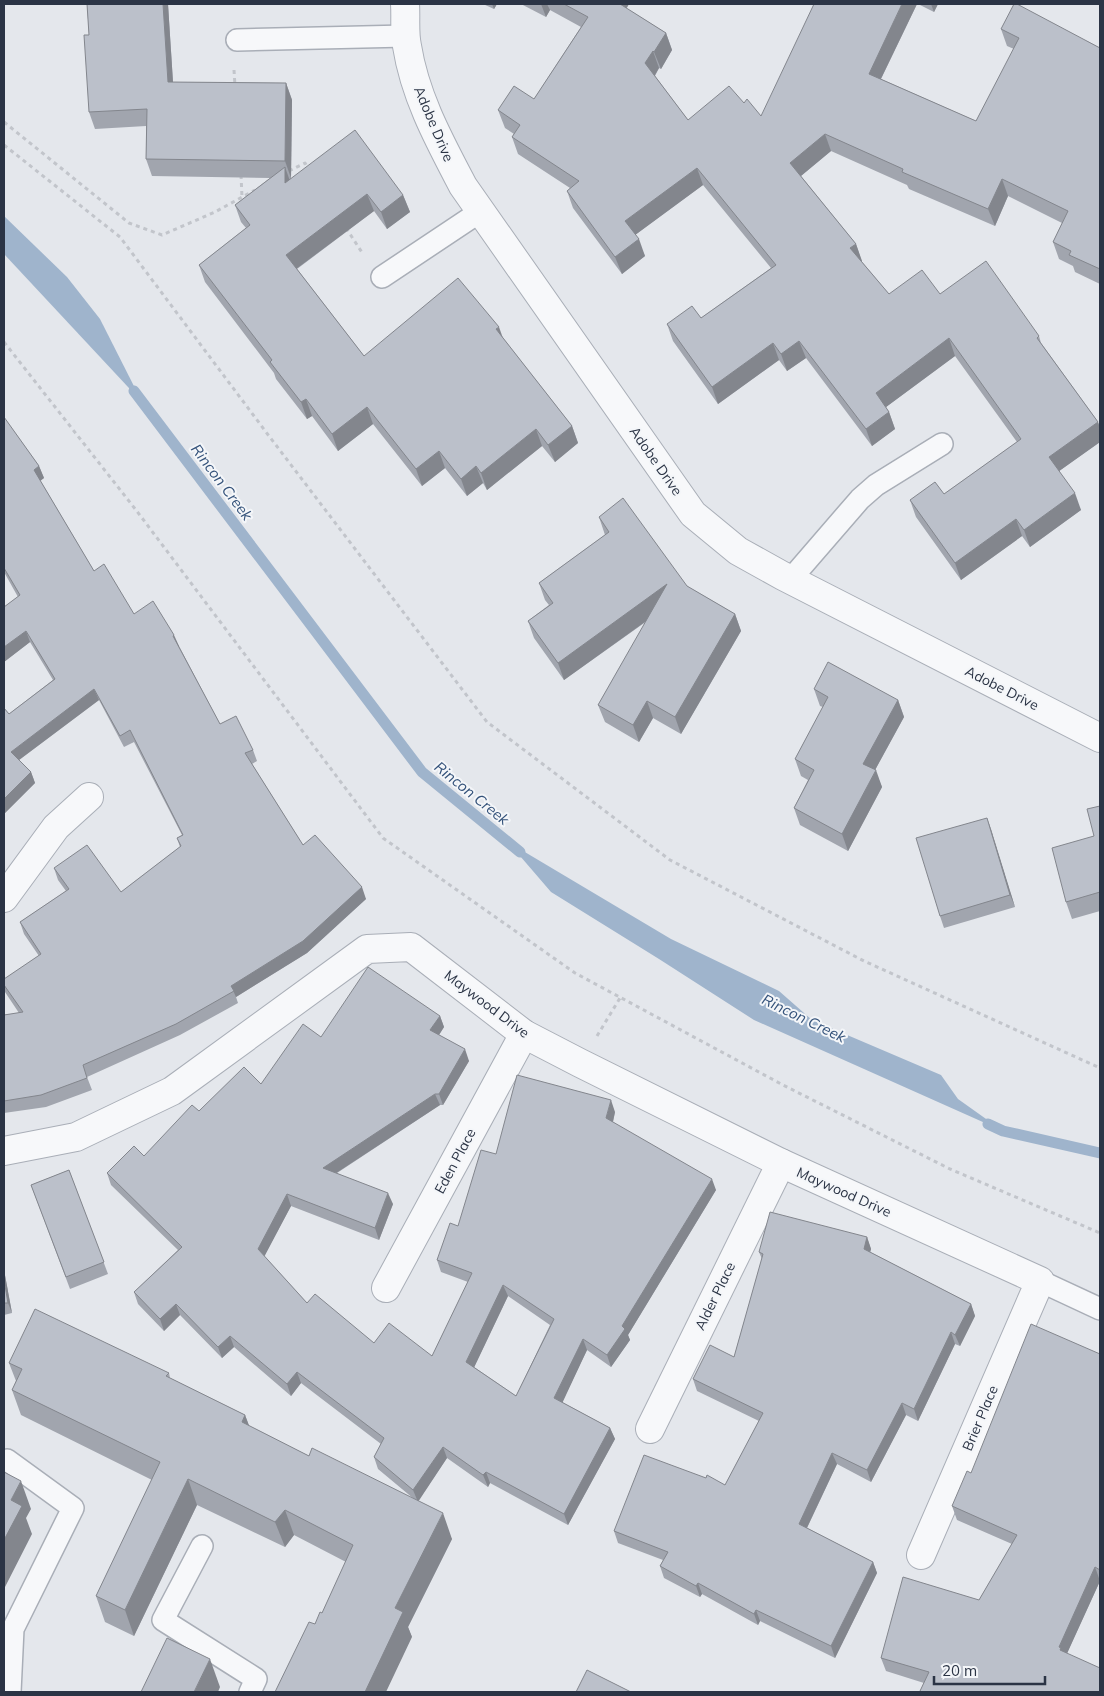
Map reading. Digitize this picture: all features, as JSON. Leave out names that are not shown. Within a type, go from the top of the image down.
[{"type":"street","name":"Adobe Drive","points":[[406,4],[406,46],[420,99],[463,186],[693,514],[738,551],[790,580],[1100,738]]},
{"type":"street","points":[[4,898],[56,827],[89,797]]},
{"type":"street","name":"Maywood Drive","points":[[4,1151],[76,1137],[172,1090],[367,949],[411,947],[524,1034],[780,1163],[1040,1281]]},
{"type":"street","name":"Eden Place","points":[[386,1288],[524,1034]]},
{"type":"street","name":"Alder Place","points":[[650,1429],[780,1163]]},
{"type":"street","name":"Brier Place","points":[[921,1555],[1040,1281]]},
{"type":"lane","points":[[237,40],[406,36]]},
{"type":"lane","points":[[382,277],[481,211]]},
{"type":"lane","points":[[790,580],[860,499],[876,485],[942,444]]},
{"type":"lane","points":[[1040,1281],[1100,1309]]},
{"type":"lane","points":[[8,1460],[72,1508],[13,1630],[10,1692]]},
{"type":"lane","points":[[202,1546],[163,1620],[256,1679],[250,1692]]},
{"type":"path","points":[[235,87],[233,67],[237,40]]},
{"type":"path","points":[[4,122],[129,223],[162,235],[215,212],[258,188]]},
{"type":"path","points":[[4,145],[120,237],[487,722],[670,860],[864,961],[1100,1068]]},
{"type":"path","points":[[281,175],[305,163],[310,171]]},
{"type":"path","points":[[240,167],[242,197]]},
{"type":"path","points":[[345,227],[366,259]]},
{"type":"path","points":[[4,342],[136,510],[383,838],[575,974],[783,1085],[950,1169],[1100,1233]]},
{"type":"path","points":[[580,1063],[620,998]]},
{"type":"water","points":[[4,216],[67,277],[100,319],[142,402],[4,254]]},
{"type":"water","points":[[508,842],[671,939],[779,991],[812,1020],[941,1075],[958,1099],[1003,1131],[754,1020],[551,892]]},
{"type":"building","points":[[87,4],[163,4],[168,82],[286,83],[285,161],[146,159],[147,109],[89,112],[84,35],[89,35]]},
{"type":"building","points":[[564,4],[620,4],[666,33],[645,63],[688,120],[729,86],[744,103],[747,99],[761,116],[814,4],[902,4],[869,74],[976,121],[1019,38],[1001,29],[1014,4],[1100,48],[1100,269],[1069,255],[1071,251],[1053,242],[1068,211],[1002,179],[988,209],[902,172],[903,169],[825,134],[790,163],[856,244],[850,248],[889,294],[922,270],[940,294],[986,261],[1039,336],[1037,338],[1098,422],[1049,457],[1075,493],[1024,530],[1016,519],[955,563],[910,500],[935,482],[944,494],[1021,439],[949,338],[876,393],[889,412],[866,429],[799,341],[781,354],[773,343],[712,387],[667,324],[692,306],[701,318],[776,265],[697,168],[625,221],[639,239],[615,257],[567,191],[579,181],[512,137],[520,125],[498,110],[514,86],[534,99],[588,17]]},
{"type":"building","points":[[355,130],[403,195],[381,212],[367,194],[286,255],[364,356],[458,278],[499,327],[496,329],[572,426],[548,445],[536,429],[481,473],[476,466],[461,479],[439,451],[416,469],[367,407],[332,434],[306,399],[301,402],[270,362],[272,360],[199,265],[250,225],[235,205],[285,167],[285,183]]},
{"type":"building","points":[[4,417],[39,466],[34,470],[94,571],[104,564],[134,614],[153,601],[174,635],[220,724],[236,716],[253,750],[245,753],[303,845],[315,835],[362,887],[303,941],[231,986],[234,991],[176,1024],[83,1065],[87,1078],[41,1095],[4,1101],[4,1015],[23,1012],[4,985],[4,979],[41,954],[20,922],[69,889],[54,868],[87,845],[121,892],[181,846],[177,838],[183,835],[130,730],[120,736],[94,689],[11,752],[31,772],[4,799],[4,708],[9,714],[55,679],[26,631],[4,647],[4,607],[20,595],[4,568]]},
{"type":"building","points":[[623,498],[687,586],[735,614],[675,717],[647,701],[633,725],[598,705],[667,584],[558,663],[528,621],[553,603],[539,583],[609,532],[599,517]]},
{"type":"building","points":[[828,662],[898,700],[863,764],[876,770],[842,834],[794,808],[814,770],[795,759],[828,697],[814,689]]},
{"type":"building","points":[[1100,806],[1100,892],[1066,902],[1052,848],[1094,836],[1087,809]]},
{"type":"building","points":[[987,818],[1010,895],[940,916],[916,838]]},
{"type":"building","points":[[368,967],[440,1016],[430,1030],[465,1049],[439,1094],[435,1094],[323,1168],[388,1193],[375,1228],[287,1194],[258,1249],[307,1303],[315,1294],[374,1343],[389,1323],[432,1356],[472,1273],[437,1260],[450,1223],[458,1226],[481,1150],[496,1154],[517,1075],[611,1100],[606,1118],[712,1179],[622,1326],[625,1329],[607,1355],[583,1339],[554,1398],[610,1428],[564,1514],[486,1472],[483,1475],[443,1447],[413,1490],[374,1457],[384,1438],[297,1372],[287,1384],[230,1336],[218,1347],[176,1304],[160,1319],[134,1292],[182,1247],[107,1173],[134,1146],[144,1156],[192,1105],[199,1111],[244,1067],[261,1084],[303,1024],[321,1037]],"holes":[[[503,1285],[554,1319],[516,1396],[466,1362]]]},
{"type":"building","points":[[69,1170],[104,1262],[66,1277],[31,1185]]},
{"type":"building","points":[[770,1212],[867,1237],[864,1249],[971,1304],[955,1335],[951,1332],[914,1409],[902,1403],[867,1470],[832,1453],[799,1524],[873,1562],[831,1646],[756,1610],[754,1614],[698,1583],[696,1586],[660,1566],[668,1552],[614,1531],[644,1455],[706,1478],[707,1475],[725,1485],[763,1413],[693,1379],[710,1345],[734,1357],[763,1254],[759,1252]]},
{"type":"building","points":[[4,1280],[8,1303],[4,1303]]},
{"type":"building","points":[[35,1309],[169,1373],[166,1376],[245,1415],[242,1422],[309,1456],[312,1448],[443,1513],[395,1608],[403,1612],[365,1692],[275,1692],[309,1622],[315,1624],[320,1612],[322,1613],[353,1545],[285,1510],[275,1522],[188,1479],[125,1610],[96,1596],[160,1462],[12,1390],[22,1369],[9,1363]]},
{"type":"building","points":[[1031,1324],[1100,1354],[1100,1570],[1095,1567],[1059,1647],[1061,1648],[1060,1650],[1100,1668],[1100,1692],[923,1692],[920,1691],[929,1672],[881,1658],[903,1577],[979,1600],[1017,1535],[952,1506],[967,1471],[971,1473]]},
{"type":"building","points":[[4,1472],[21,1481],[11,1500],[22,1506],[4,1540]]},
{"type":"building","points":[[167,1638],[210,1659],[194,1692],[141,1692]]},
{"type":"building","points":[[587,1670],[631,1692],[576,1692]]},
{"type":"waterway","name":"Rincon Creek","points":[[134,391],[422,772],[520,852]]},
{"type":"waterway","name":"Rincon Creek","points":[[988,1124],[1003,1131],[1100,1153]]}]
